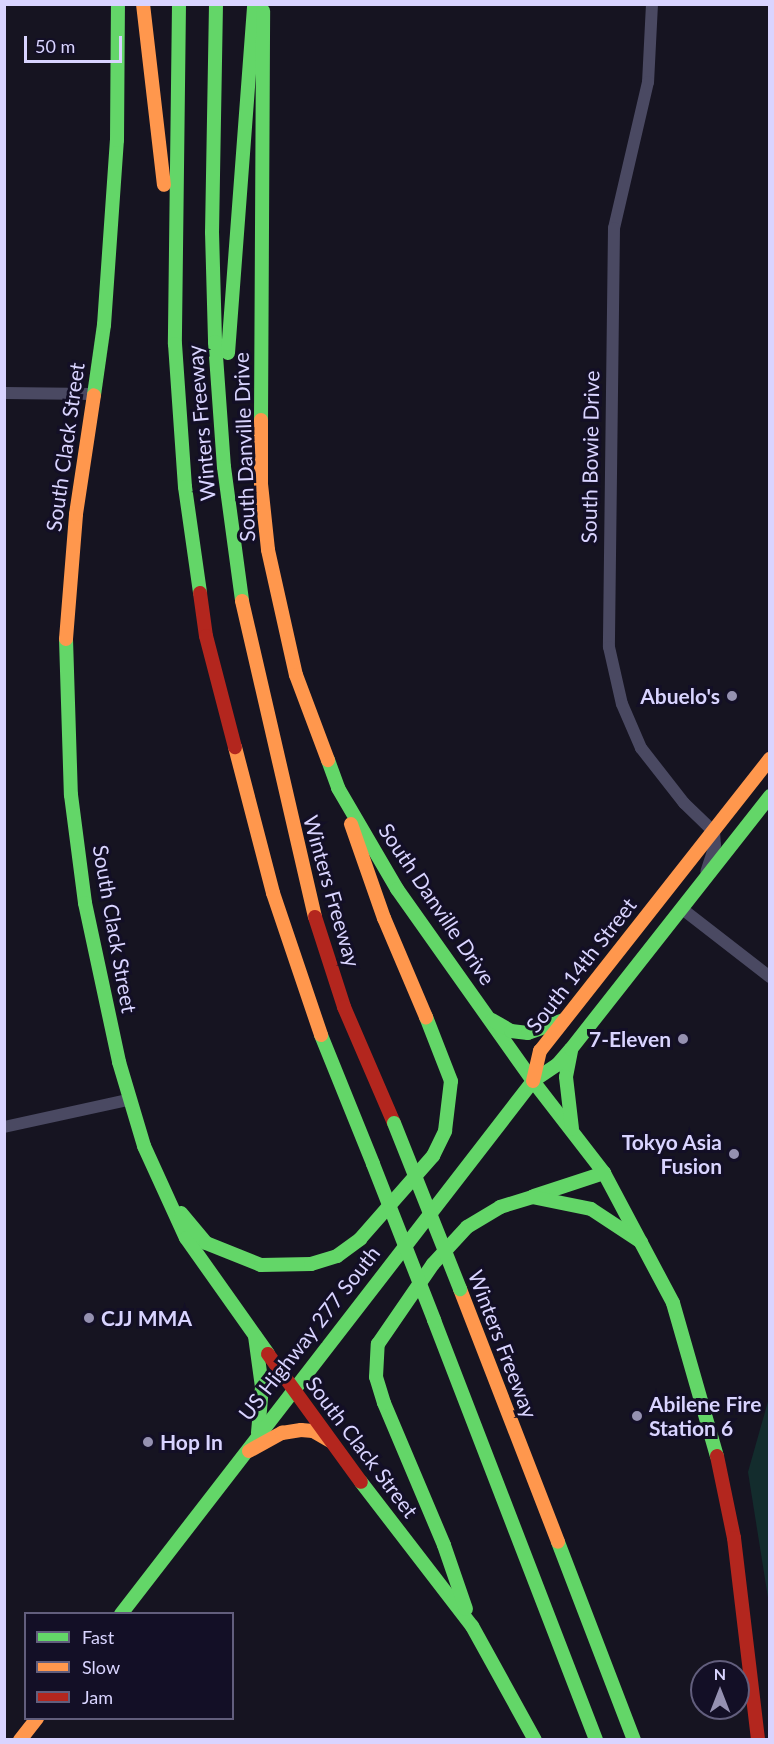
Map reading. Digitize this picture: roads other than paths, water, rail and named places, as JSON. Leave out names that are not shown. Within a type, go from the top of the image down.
[{"type":"main road","name":"South Clack Street","points":[[118,4],[117,140],[104,325],[68,587],[65,708],[71,795],[86,903],[128,1100],[163,1191],[186,1238],[330,1442],[472,1626],[536,1740]]},
{"type":"main road","points":[[143,4],[163,180],[177,369]]},
{"type":"main road","name":"Winters Freeway","points":[[179,4],[177,369],[185,487],[206,636],[273,893],[317,1026],[434,1320],[596,1740]]},
{"type":"main road","name":"Winters Freeway","points":[[216,4],[212,232],[222,442],[244,620],[305,886],[344,1007],[394,1123],[460,1289],[600,1657],[634,1740]]},
{"type":"main road","points":[[222,442],[254,4]]},
{"type":"main road","name":"South Danville Drive","points":[[263,4],[261,484],[268,550],[282,621],[299,685],[338,788],[397,889],[533,1081],[604,1173],[646,1246],[674,1303],[710,1422],[734,1538],[759,1740]]},
{"type":"main road","name":"South 14th Street","points":[[533,1081],[540,1051],[770,759]]},
{"type":"main road","points":[[163,1191],[206,1243],[230,1256],[261,1265],[311,1264],[337,1256],[360,1239],[434,1156],[445,1131],[451,1081],[446,1063],[384,918],[338,788]]},
{"type":"main road","name":"South 14th Street","points":[[533,1081],[557,1065],[571,1049],[770,796]]},
{"type":"main road","points":[[491,1020],[511,1031],[528,1033],[566,1018]]},
{"type":"main road","points":[[571,1049],[566,1077],[572,1130]]},
{"type":"main road","name":"US Highway 277 South","points":[[123,1612],[292,1388],[533,1081]]},
{"type":"main road","points":[[472,1626],[444,1545],[384,1403],[376,1377],[378,1344],[433,1264],[467,1227],[500,1207],[604,1173]]},
{"type":"main road","points":[[532,1197],[591,1209],[646,1246]]},
{"type":"main road","points":[[255,1336],[262,1381],[258,1433]]},
{"type":"main road","points":[[242,1455],[282,1433],[301,1430],[313,1431],[330,1442]]},
{"type":"main road","points":[[600,1657],[645,1740]]},
{"type":"main road","points":[[20,1740],[36,1720]]},
{"type":"street","name":"South Bowie Drive","points":[[652,4],[648,82],[614,228],[609,647],[622,704],[641,748],[684,803],[714,832]]},
{"type":"street","points":[[4,393],[93,394]]},
{"type":"street","points":[[704,879],[715,845],[714,832]]},
{"type":"street","points":[[681,908],[770,977]]},
{"type":"street","points":[[4,1127],[128,1100]]},
{"type":"place","name":"Abuelo's","points":[[732,696]]},
{"type":"place","name":"7-Eleven","points":[[683,1039]]},
{"type":"place","name":"Tokyo Asia Fusion","points":[[734,1154]]},
{"type":"place","name":"CJJ MMA","points":[[89,1318]]},
{"type":"place","name":"Abilene Fire Station 6","points":[[637,1416]]},
{"type":"place","name":"Hop In","points":[[148,1442]]}]
